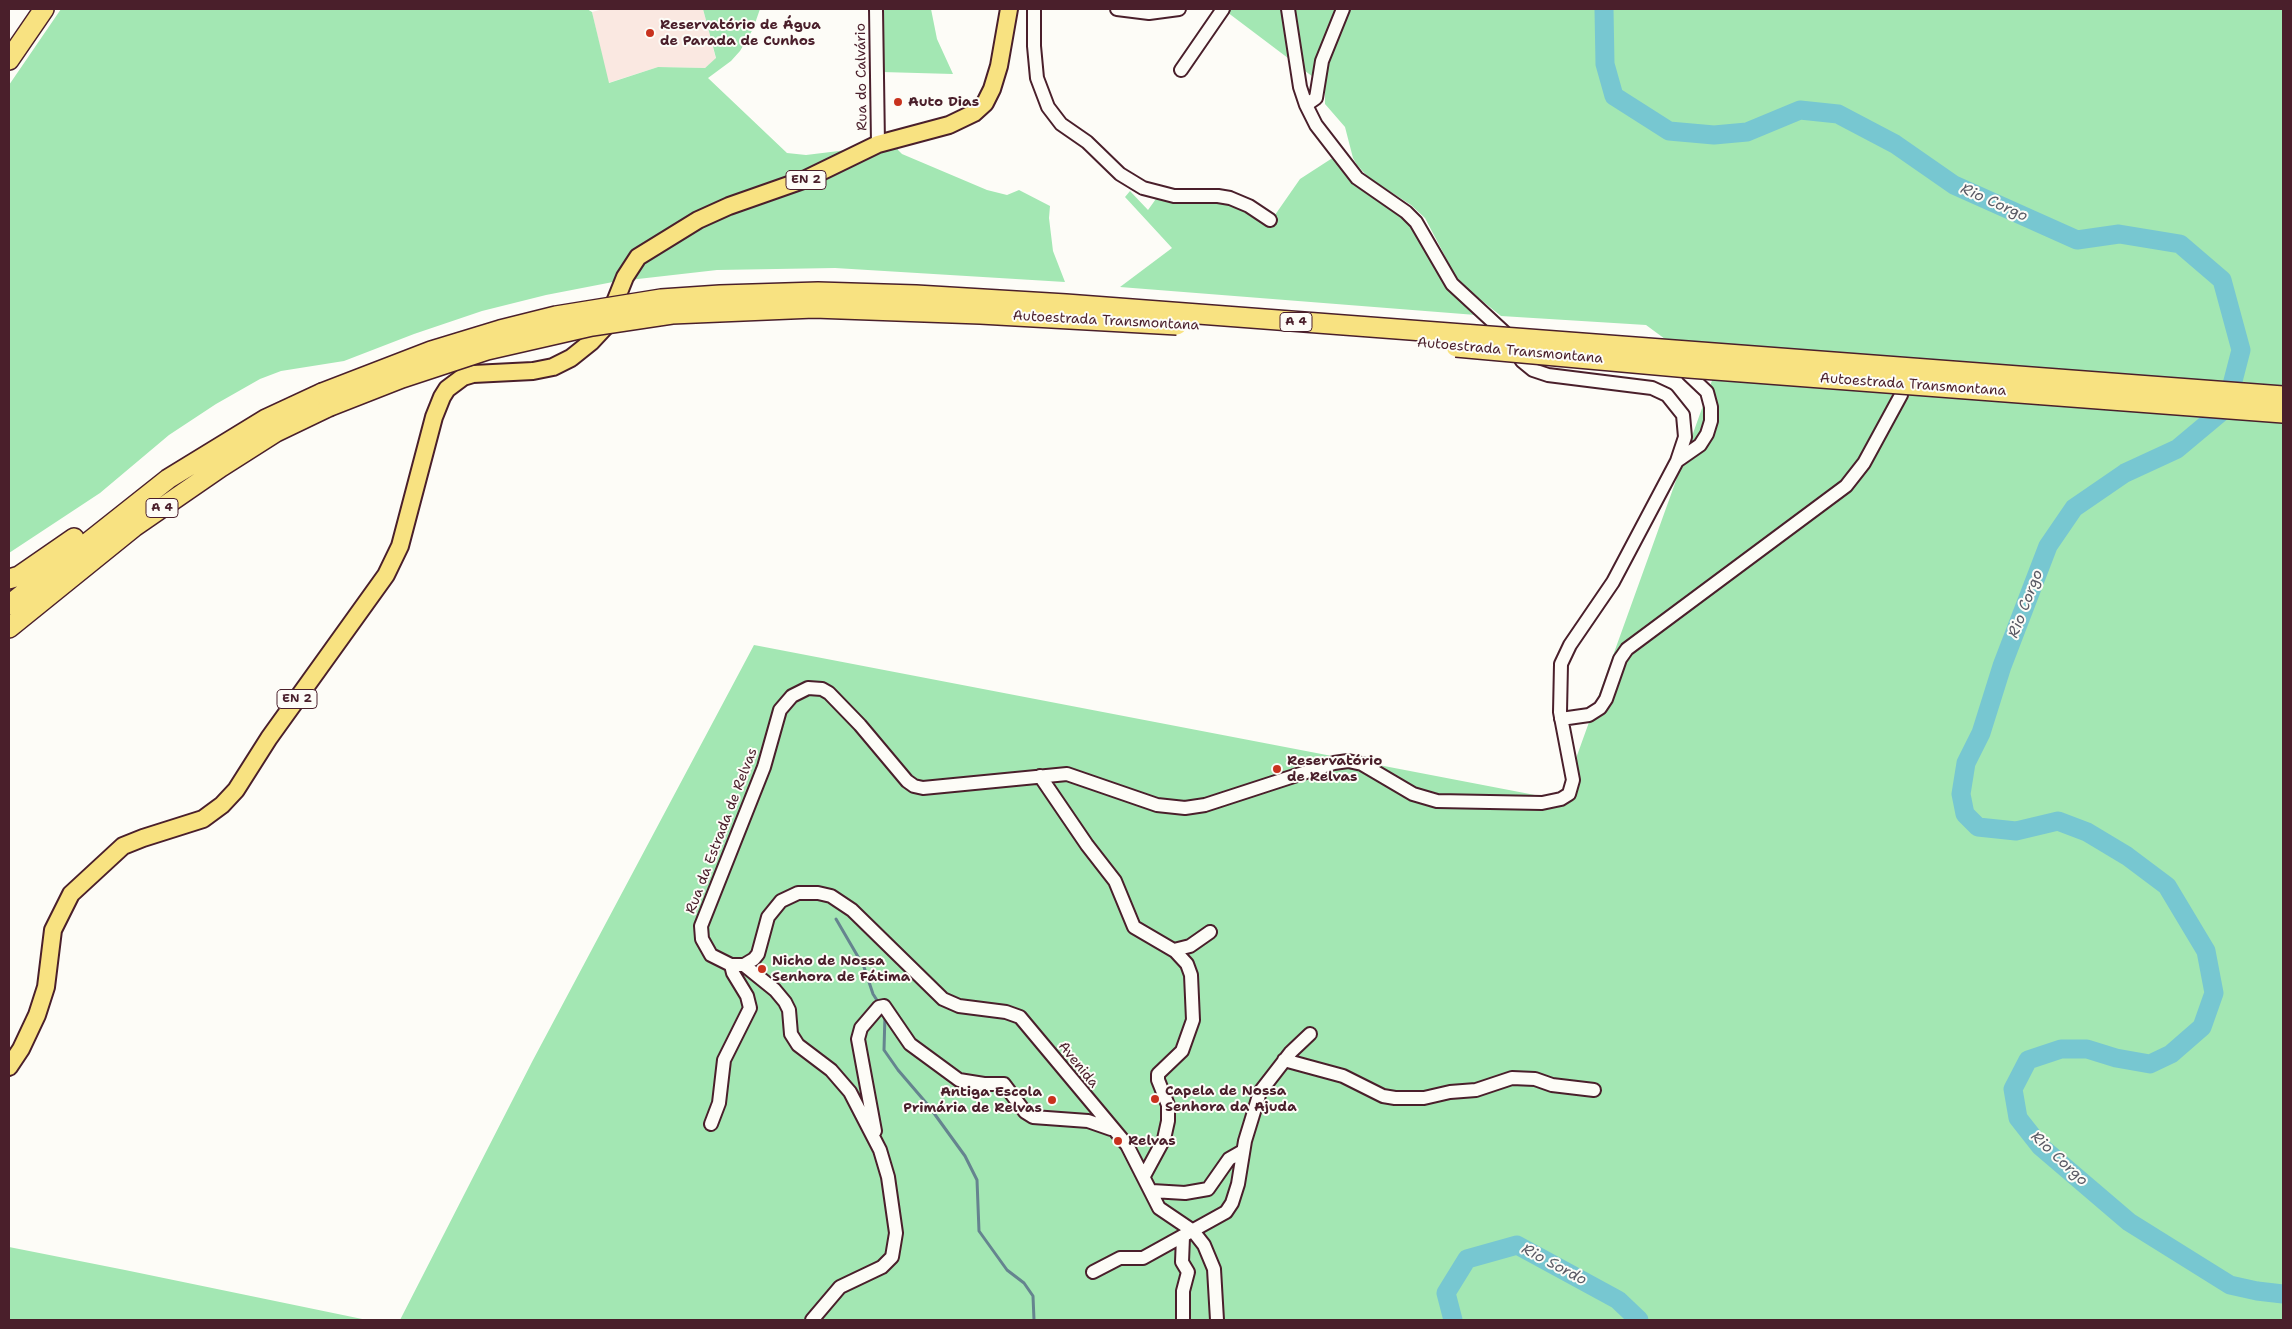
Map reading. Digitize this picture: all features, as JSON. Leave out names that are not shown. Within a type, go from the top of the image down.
[{"type":"highway","points":[[9,46],[35,9]]},
{"type":"highway","points":[[9,60],[44,9]]},
{"type":"highway","name":"Autoestrada Transmontana","points":[[9,628],[134,527],[221,467],[325,400],[431,350],[564,314],[661,299],[729,294],[818,292],[916,295],[1066,304],[2283,396]]},
{"type":"highway","name":"Autoestrada Transmontana","points":[[9,605],[168,479],[266,419],[456,360],[584,327],[645,317],[694,312],[814,308],[980,314],[1292,332],[1689,368],[2283,413]]},
{"type":"highway","points":[[9,579],[19,576],[103,518],[124,513]]},
{"type":"main road","name":"EN 2","points":[[9,1067],[21,1049],[36,1019],[46,988],[53,930],[71,894],[126,845],[203,819],[219,809],[236,790],[269,738],[386,576],[400,546],[434,417],[447,389],[462,378],[473,374],[533,371],[562,364],[583,349],[605,327],[630,269],[645,252],[686,226],[713,212],[806,180],[878,144],[954,123],[968,117],[980,108],[989,96],[995,81],[1009,9]]},
{"type":"street","name":"Rua do Calvário","points":[[876,9],[878,144]]},
{"type":"street","points":[[1034,9],[1034,46],[1037,78],[1048,107],[1061,124],[1087,142],[1120,174],[1143,188],[1174,196],[1218,196],[1230,198],[1249,206],[1270,220]]},
{"type":"street","points":[[1117,9],[1149,13],[1179,9]]},
{"type":"street","points":[[1181,70],[1223,9]]},
{"type":"street","name":"Rua da Estrada de Relvas","points":[[731,965],[717,959],[707,950],[702,939],[702,920],[764,766],[780,710],[795,693],[813,688],[822,689],[829,693],[860,725],[907,781],[918,787],[934,788],[1072,774],[1157,805],[1185,808],[1205,805],[1334,763],[1348,761],[1366,766],[1413,794],[1437,801],[1549,802],[1566,797],[1572,786],[1561,719],[1560,674],[1562,659],[1570,644],[1613,582],[1678,461],[1683,446],[1685,429],[1683,415],[1674,401],[1667,395],[1652,388],[1557,376],[1540,373],[1527,367],[1504,332],[1452,284],[1416,222],[1352,173],[1316,125],[1306,105],[1299,81],[1288,9]]},
{"type":"street","points":[[1306,105],[1316,98],[1322,61],[1343,9]]},
{"type":"street","points":[[1678,461],[1700,445],[1708,434],[1711,422],[1711,407],[1707,392],[1688,374]]},
{"type":"street","points":[[1561,719],[1589,715],[1600,708],[1606,699],[1620,659],[1630,646],[1846,486],[1864,463],[1902,395]]},
{"type":"street","points":[[1040,776],[1087,845],[1116,881],[1134,927],[1174,950],[1185,962],[1192,975],[1193,1020],[1182,1051],[1158,1074],[1158,1082],[1167,1102],[1168,1119],[1164,1139],[1144,1176]]},
{"type":"street","name":"Avenida","points":[[744,965],[758,954],[768,916],[774,907],[788,896],[798,893],[824,894],[837,898],[852,910],[938,996],[948,1002],[966,1007],[1006,1012],[1020,1017],[1129,1149],[1152,1190],[1159,1208],[1188,1234]]},
{"type":"street","points":[[1174,950],[1190,946],[1210,932]]},
{"type":"street","points":[[711,1124],[719,1100],[724,1060],[750,1008],[747,996],[733,973],[731,965],[744,965],[774,989],[785,1002],[789,1012],[794,1040],[804,1051],[833,1071],[848,1089],[885,1163],[896,1227],[893,1254],[882,1267],[840,1287],[812,1320]]},
{"type":"street","points":[[879,1148],[858,1041],[861,1028],[879,1007],[884,1006],[910,1044],[959,1080],[1004,1085],[1025,1112],[1033,1117],[1088,1121],[1115,1131]]},
{"type":"street","points":[[1093,1272],[1120,1258],[1142,1258],[1224,1214],[1230,1206],[1239,1182],[1243,1151],[1260,1092],[1284,1060],[1310,1034]]},
{"type":"street","points":[[1284,1060],[1343,1076],[1380,1094],[1395,1098],[1421,1099],[1450,1092],[1476,1090],[1512,1078],[1533,1078],[1550,1085],[1594,1090]]},
{"type":"street","points":[[1152,1190],[1185,1193],[1208,1189],[1229,1159],[1243,1151]]},
{"type":"street","points":[[1183,1320],[1183,1291],[1188,1272],[1182,1262],[1188,1234]]},
{"type":"street","points":[[1188,1234],[1204,1245],[1213,1265],[1218,1320]]},
{"type":"shaded area","points":[[603,9],[703,9],[716,59],[705,68],[658,67],[608,83],[592,12]]},
{"type":"green space","points":[[61,9],[587,9],[592,12],[609,83],[658,67],[705,68],[716,58],[703,9],[760,9],[753,29],[740,51],[731,61],[708,78],[787,153],[806,155],[847,150],[848,152],[811,170],[691,216],[644,244],[629,257],[613,282],[546,295],[482,311],[414,334],[344,361],[281,371],[260,379],[216,404],[169,435],[100,493],[9,553],[9,85]]},
{"type":"green space","points":[[880,9],[931,9],[937,39],[953,74],[882,72]]},
{"type":"green space","points":[[1223,9],[2283,9],[2283,1320],[400,1320],[533,1060],[754,645],[1561,800],[1714,375],[1646,325],[1501,316],[1466,288],[1456,277],[1425,218],[1411,205],[1369,178],[1357,165],[1353,158],[1345,127],[1325,104],[1325,86]]},
{"type":"green space","points":[[897,145],[898,150],[902,154],[987,190],[1007,195],[1019,190],[1050,206],[1049,218],[1053,251],[1065,282],[835,268],[717,270],[629,280],[638,266],[683,233],[863,157]]},
{"type":"green space","points":[[1334,157],[1349,176],[1409,223],[1432,258],[1439,276],[1447,289],[1476,315],[1120,287],[1172,248],[1125,197],[1130,191],[1148,210],[1158,196],[1224,202],[1240,208],[1268,225],[1300,179]]},
{"type":"green space","points":[[9,1247],[125,1270],[367,1320],[9,1320]]},
{"type":"waterway","name":"Rio Corgo","points":[[1604,9],[1605,64],[1614,96],[1669,131],[1714,135],[1747,132],[1800,110],[1838,114],[1895,144],[1954,185],[2077,240],[2119,234],[2180,244],[2222,280],[2241,350],[2226,408],[2177,449],[2125,473],[2074,508],[2048,546],[2002,666],[1981,733],[1966,763],[1961,794],[1965,814],[1978,827],[2016,831],[2058,821],[2087,832],[2127,856],[2167,886],[2206,951],[2214,993],[2202,1027],[2171,1054],[2150,1064],[2116,1058],[2087,1049],[2061,1049],[2028,1060],[2013,1089],[2018,1118],[2040,1146],[2129,1222],[2230,1285],[2283,1294]]},
{"type":"waterway","points":[[836,919],[864,967],[873,994],[880,1005]]},
{"type":"waterway","points":[[885,1014],[884,1050],[898,1070],[928,1105],[965,1156],[977,1180],[979,1231],[1007,1270],[1024,1283],[1033,1296],[1034,1320]]},
{"type":"waterway","name":"Rio Sordo","points":[[1453,1320],[1446,1293],[1467,1259],[1517,1245],[1618,1300],[1639,1320]]},
{"type":"place","name":"Reservatório de Água de Parada de Cunhos","points":[[650,33]]},
{"type":"place","name":"Auto Dias","points":[[898,102]]},
{"type":"place","name":"Reservatório de Relvas","points":[[1277,769]]},
{"type":"place","name":"Nicho de Nossa Senhora de Fátima","points":[[762,969]]},
{"type":"place","name":"Capela de Nossa Senhora da Ajuda","points":[[1155,1099]]},
{"type":"place","name":"Antiga Escola Primária de Relvas","points":[[1052,1100]]},
{"type":"place","name":"Relvas","points":[[1118,1141]]}]
